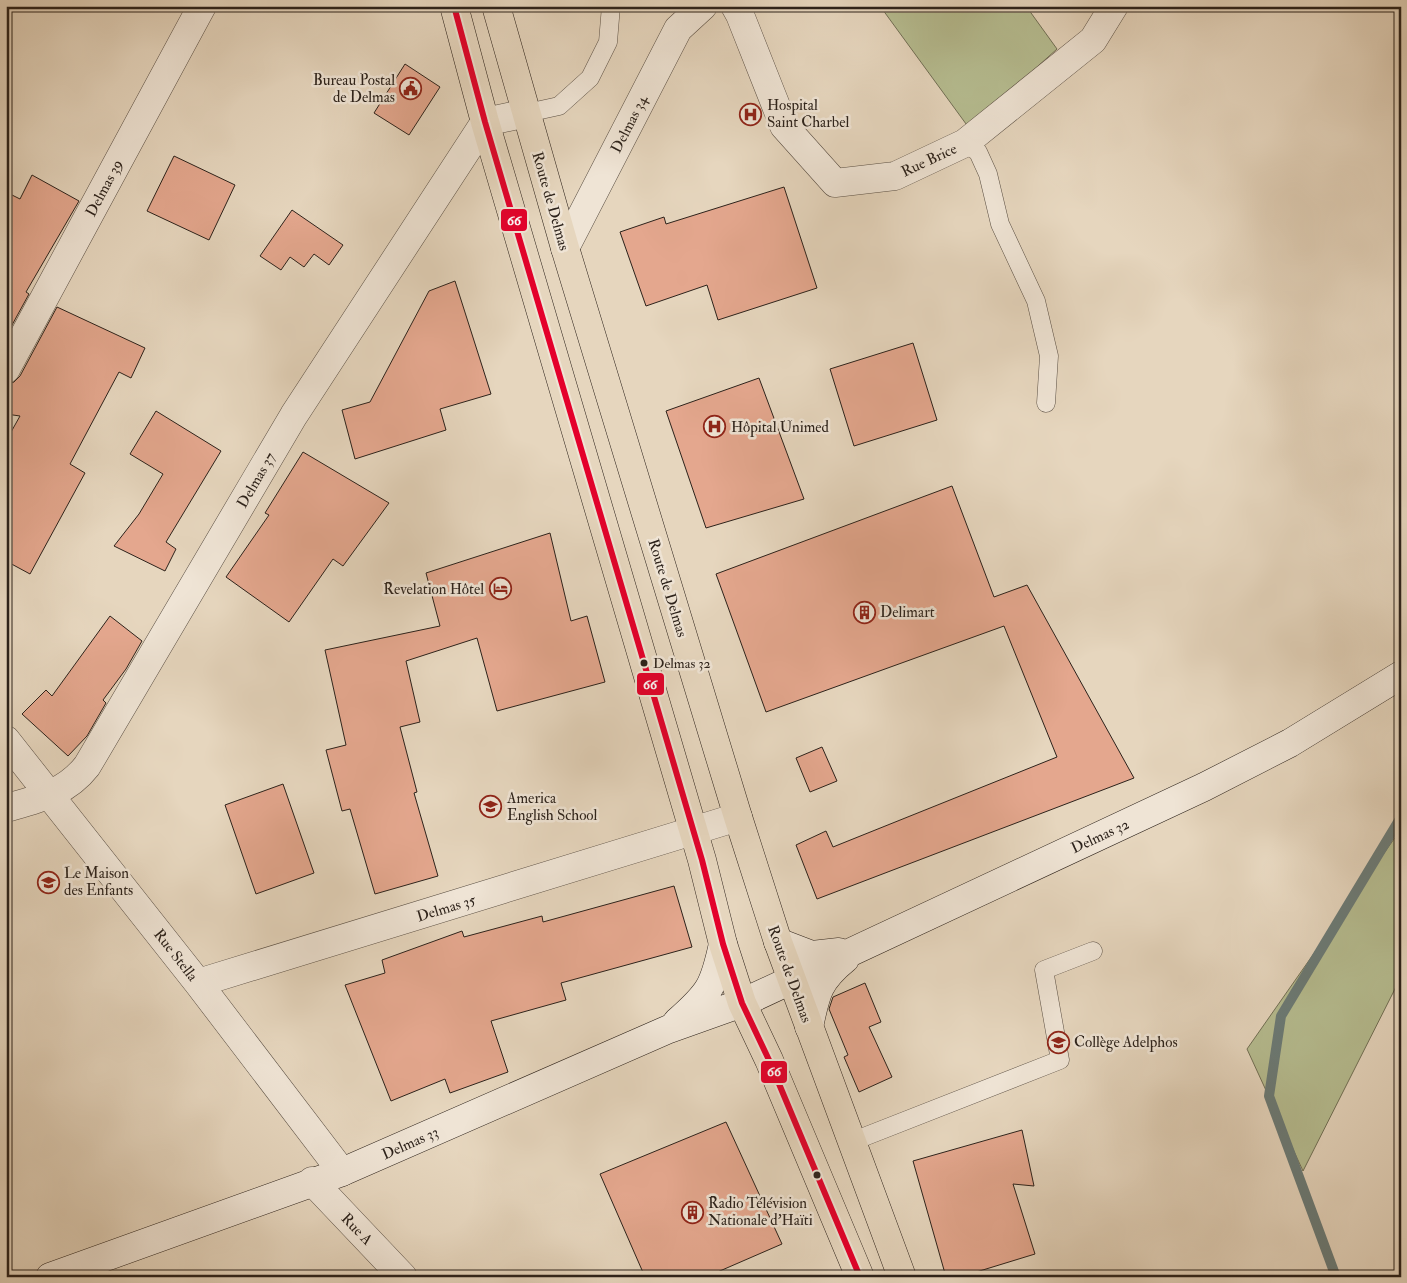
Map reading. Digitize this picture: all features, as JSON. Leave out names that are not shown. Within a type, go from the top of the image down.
[{"type":"main road","points":[[454,6],[485,122],[693,832],[723,944],[742,1003],[769,1060],[860,1277]]},
{"type":"main road","name":"Route de Delmas","points":[[496,6],[565,248],[738,817],[791,979],[902,1277]]},
{"type":"street","name":"Delmas 39","points":[[6,370],[202,6]]},
{"type":"street","name":"Delmas 34","points":[[565,248],[678,29],[703,6]]},
{"type":"street","name":"Rue Brice","points":[[735,6],[784,126],[835,183],[895,176],[965,144],[1093,40],[1114,6]]},
{"type":"street","points":[[485,122],[527,113]]},
{"type":"street","name":"Delmas 37","points":[[6,808],[49,796],[78,778],[87,766],[294,415],[485,122]]},
{"type":"street","name":"Delmas 32","points":[[791,979],[1204,787],[1290,743],[1398,676]]},
{"type":"street","name":"Rue Stella","points":[[6,740],[198,983],[342,1172]]},
{"type":"street","name":"Delmas 35","points":[[198,983],[738,817]]},
{"type":"street","points":[[778,942],[812,955],[856,950]]},
{"type":"street","points":[[669,1029],[701,1001],[710,989],[716,978],[723,944]]},
{"type":"street","points":[[809,1027],[817,993],[825,977],[856,950]]},
{"type":"street","name":"Delmas 33","points":[[50,1277],[312,1181],[342,1172],[669,1029],[742,1003],[791,979]]},
{"type":"street","name":"Rue A","points":[[312,1181],[403,1277]]},
{"type":"lane","points":[[527,113],[559,106],[590,78],[608,42],[611,6]]},
{"type":"lane","points":[[965,144],[978,152],[988,174],[1000,224],[1036,301],[1049,356],[1046,403]]},
{"type":"lane","points":[[851,1142],[1060,1060],[1044,970],[1093,951]]},
{"type":"green space","points":[[880,6],[1026,6],[1057,49],[969,128]]},
{"type":"green space","points":[[1401,829],[1401,977],[1303,1171],[1247,1049]]},
{"type":"building","points":[[405,64],[440,87],[409,135],[374,113]]},
{"type":"building","points":[[174,156],[235,185],[209,240],[147,211]]},
{"type":"building","points":[[32,175],[79,201],[26,292],[29,294],[6,336],[6,192],[20,199]]},
{"type":"building","points":[[784,187],[817,288],[718,320],[707,285],[646,306],[620,232],[664,217],[666,224]]},
{"type":"building","points":[[292,210],[343,245],[329,265],[314,254],[304,267],[290,257],[281,270],[260,256]]},
{"type":"building","points":[[455,281],[491,394],[440,409],[446,430],[355,459],[342,410],[370,402],[429,291]]},
{"type":"building","points":[[57,307],[145,348],[131,378],[119,372],[70,464],[85,473],[30,574],[6,561],[6,441],[20,416],[6,414],[6,385],[14,382],[20,376]]},
{"type":"building","points":[[913,343],[937,420],[854,446],[830,369]]},
{"type":"building","points":[[759,378],[804,499],[706,528],[666,411]]},
{"type":"building","points":[[156,411],[221,451],[166,542],[176,549],[165,571],[114,546],[139,514],[163,474],[130,454]]},
{"type":"building","points":[[303,452],[389,503],[343,566],[333,559],[289,622],[226,577],[269,515],[265,513]]},
{"type":"building","name":"Delimart","points":[[952,486],[994,597],[1027,585],[1134,778],[817,899],[796,845],[826,831],[833,847],[1057,757],[1004,626],[766,712],[716,574]]},
{"type":"building","points":[[550,533],[571,621],[587,616],[605,682],[497,711],[477,638],[406,661],[420,722],[400,727],[417,792],[414,793],[438,876],[375,894],[350,809],[342,811],[326,750],[346,745],[325,650],[440,626],[426,573]]},
{"type":"building","points":[[110,616],[142,641],[126,669],[103,700],[106,703],[87,736],[68,756],[22,714],[46,690],[52,696]]},
{"type":"building","points":[[822,747],[837,781],[810,792],[796,758]]},
{"type":"building","points":[[283,784],[314,873],[256,894],[225,805]]},
{"type":"building","points":[[674,886],[692,947],[561,983],[566,1000],[491,1021],[508,1072],[450,1093],[445,1079],[391,1101],[345,985],[385,973],[382,960],[462,931],[464,937],[542,916],[543,922]]},
{"type":"building","points":[[865,983],[881,1022],[869,1027],[892,1077],[859,1092],[844,1057],[848,1055],[829,1009],[833,997]]},
{"type":"building","name":"Radio Télévision Nationale d'Haïti","points":[[726,1122],[782,1244],[706,1277],[645,1277],[600,1174]]},
{"type":"building","points":[[1022,1130],[1034,1186],[1013,1184],[1035,1254],[960,1277],[946,1277],[913,1161]]},
{"type":"waterway","points":[[1336,1277],[1269,1096],[1281,1016],[1401,817]]},
{"type":"transit line","name":"66","points":[[454,6],[485,122],[702,860],[723,944],[742,1003],[769,1060],[860,1277]]},
{"type":"place","name":"Bureau Postal de Delmas","points":[[411,89]]},
{"type":"place","name":"Hospital Saint Charbel","points":[[751,114]]},
{"type":"place","name":"Hôpital Unimed","points":[[715,427]]},
{"type":"place","name":"Revelation Hôtel","points":[[500,589]]},
{"type":"place","name":"Delimart","points":[[864,612]]},
{"type":"place","name":"Delmas 32","points":[[644,663]]},
{"type":"place","name":"America English School","points":[[491,807]]},
{"type":"place","name":"Le Maison des Enfants","points":[[48,882]]},
{"type":"place","name":"Collège Adelphos","points":[[1058,1042]]},
{"type":"place","name":"Radio Télévision Nationale d'Haïti","points":[[692,1212]]}]
